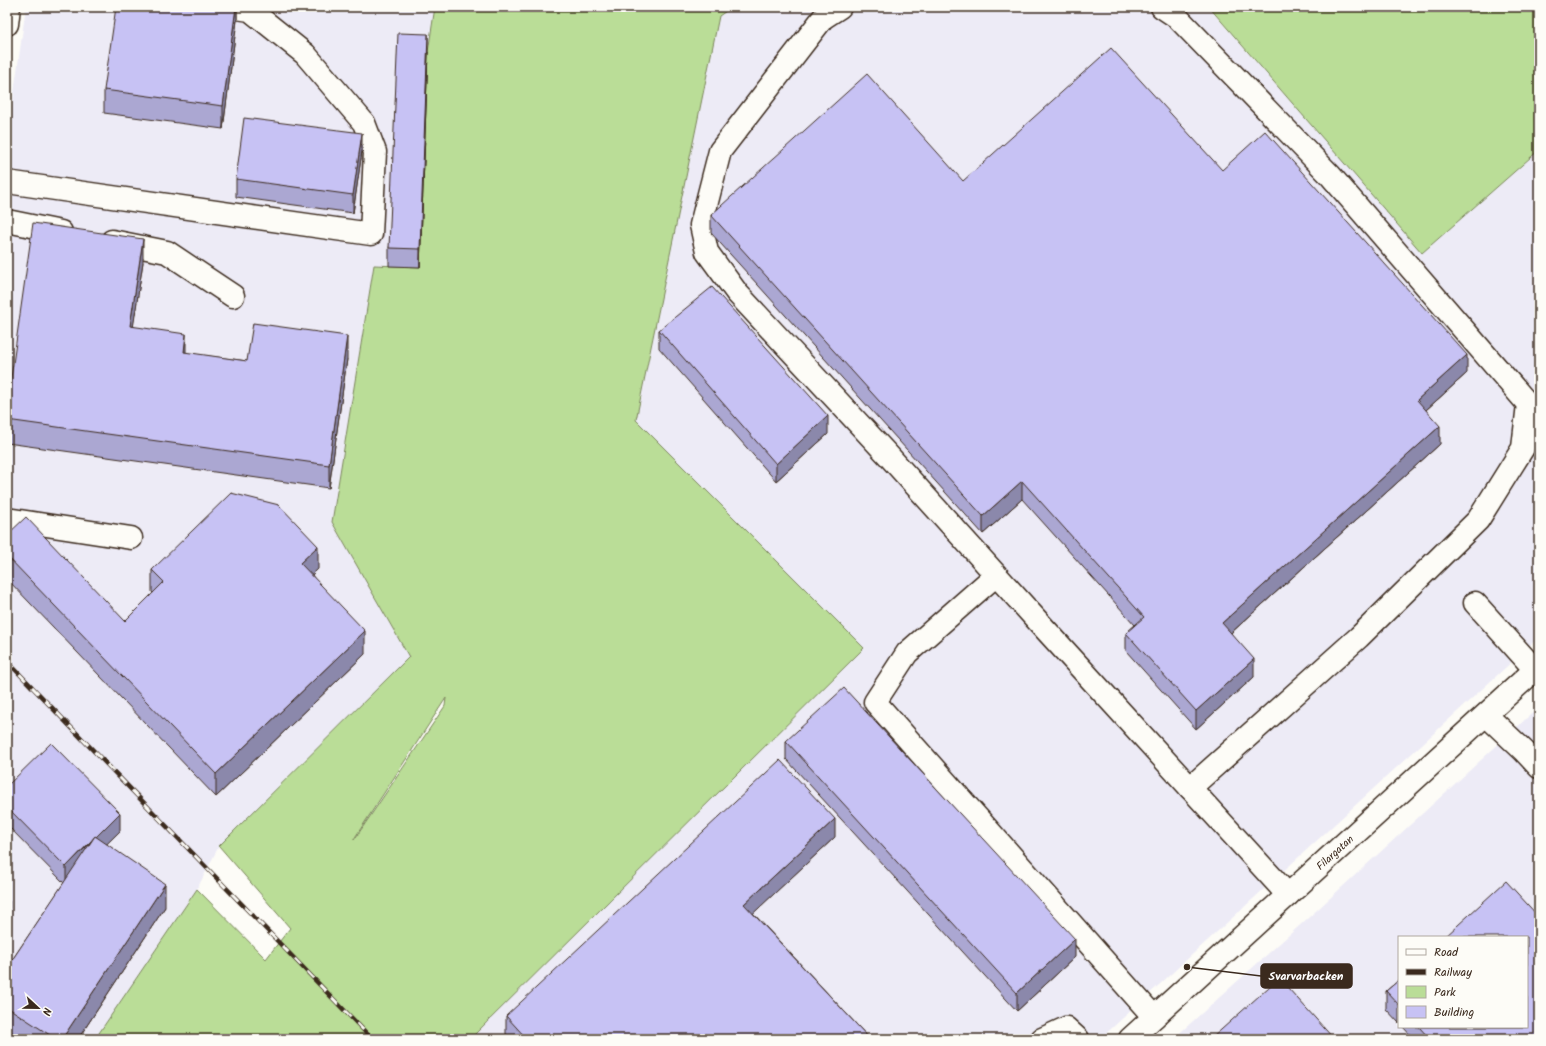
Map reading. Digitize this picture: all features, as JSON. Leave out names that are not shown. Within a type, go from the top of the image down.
[{"type":"street","points":[[7,24],[9,7]]},
{"type":"street","points":[[7,182],[371,234],[376,152],[364,123],[305,54],[250,10],[230,7]]},
{"type":"street","points":[[840,7],[823,18],[720,151],[701,225],[707,252],[737,293],[882,448],[1288,895]]},
{"type":"street","points":[[1162,7],[1177,17],[1330,175],[1528,404],[1523,448],[1478,520],[1359,636],[1190,788]]},
{"type":"street","points":[[7,221],[167,252],[233,296]]},
{"type":"street","points":[[7,520],[131,538]]},
{"type":"street","points":[[996,575],[907,653],[875,702],[1154,1017]]},
{"type":"street","points":[[1475,603],[1538,670]]},
{"type":"street","name":"Filargatan","points":[[1130,1039],[1486,715],[1538,670]]},
{"type":"street","points":[[1486,715],[1539,767]]},
{"type":"street","points":[[1042,1039],[1066,1028],[1078,1039]]},
{"type":"shaded area","points":[[26,7],[435,7],[428,52],[420,267],[374,265],[332,522],[409,657],[219,846],[197,889],[95,1039],[7,1039],[7,142]]},
{"type":"shaded area","points":[[732,7],[1208,7],[1422,253],[1539,150],[1539,637],[1100,1039],[470,1039],[864,648],[636,420],[719,16]]},
{"type":"shaded area","points":[[1539,707],[1539,1039],[1173,1039],[1317,910]]},
{"type":"green space","points":[[435,7],[732,7],[719,16],[636,420],[864,648],[470,1039],[95,1039],[197,889],[266,959],[290,928],[219,846],[409,657],[332,522],[374,265],[420,267],[428,52]],"holes":[[[446,698],[445,706],[354,840]]]},
{"type":"green space","points":[[1209,7],[1539,7],[1539,150],[1422,253]]},
{"type":"building","points":[[116,7],[236,7],[223,106],[104,90]]},
{"type":"building","points":[[398,33],[428,34],[420,249],[389,248]]},
{"type":"building","points":[[1111,48],[1222,170],[1265,131],[1467,355],[1417,400],[1440,426],[1222,623],[1254,659],[1196,711],[1126,633],[1144,617],[1022,481],[983,516],[711,215],[867,74],[963,181]]},
{"type":"building","points":[[244,118],[362,133],[353,195],[236,179]]},
{"type":"building","points":[[33,223],[143,239],[130,326],[186,334],[184,352],[247,361],[253,323],[347,336],[329,465],[7,420],[7,406]]},
{"type":"building","points":[[712,287],[828,416],[776,464],[659,330]]},
{"type":"building","points":[[231,493],[279,505],[318,546],[300,563],[365,631],[216,774],[7,556],[7,535],[26,517],[125,621],[164,582],[152,570]]},
{"type":"building","points":[[844,688],[1075,939],[1017,993],[786,741]]},
{"type":"building","points":[[51,743],[120,813],[96,837],[95,836],[66,867],[7,807],[7,786]]},
{"type":"building","points":[[780,760],[835,819],[744,904],[870,1039],[527,1039],[506,1016]]},
{"type":"building","points":[[95,836],[165,884],[62,1039],[56,1039],[7,1007],[7,961],[10,963]]},
{"type":"building","points":[[1506,881],[1539,917],[1539,1039],[1430,1039],[1420,1028],[1528,1028],[1528,936],[1446,936]]},
{"type":"building","points":[[1279,978],[1334,1039],[1260,1039],[1257,1036],[1254,1039],[1212,1038]]},
{"type":"building","points":[[1398,981],[1398,1004],[1386,991]]},
{"type":"railway","points":[[7,661],[372,1039]]},
{"type":"place","name":"Svarvarbacken","points":[[1187,967]]}]
